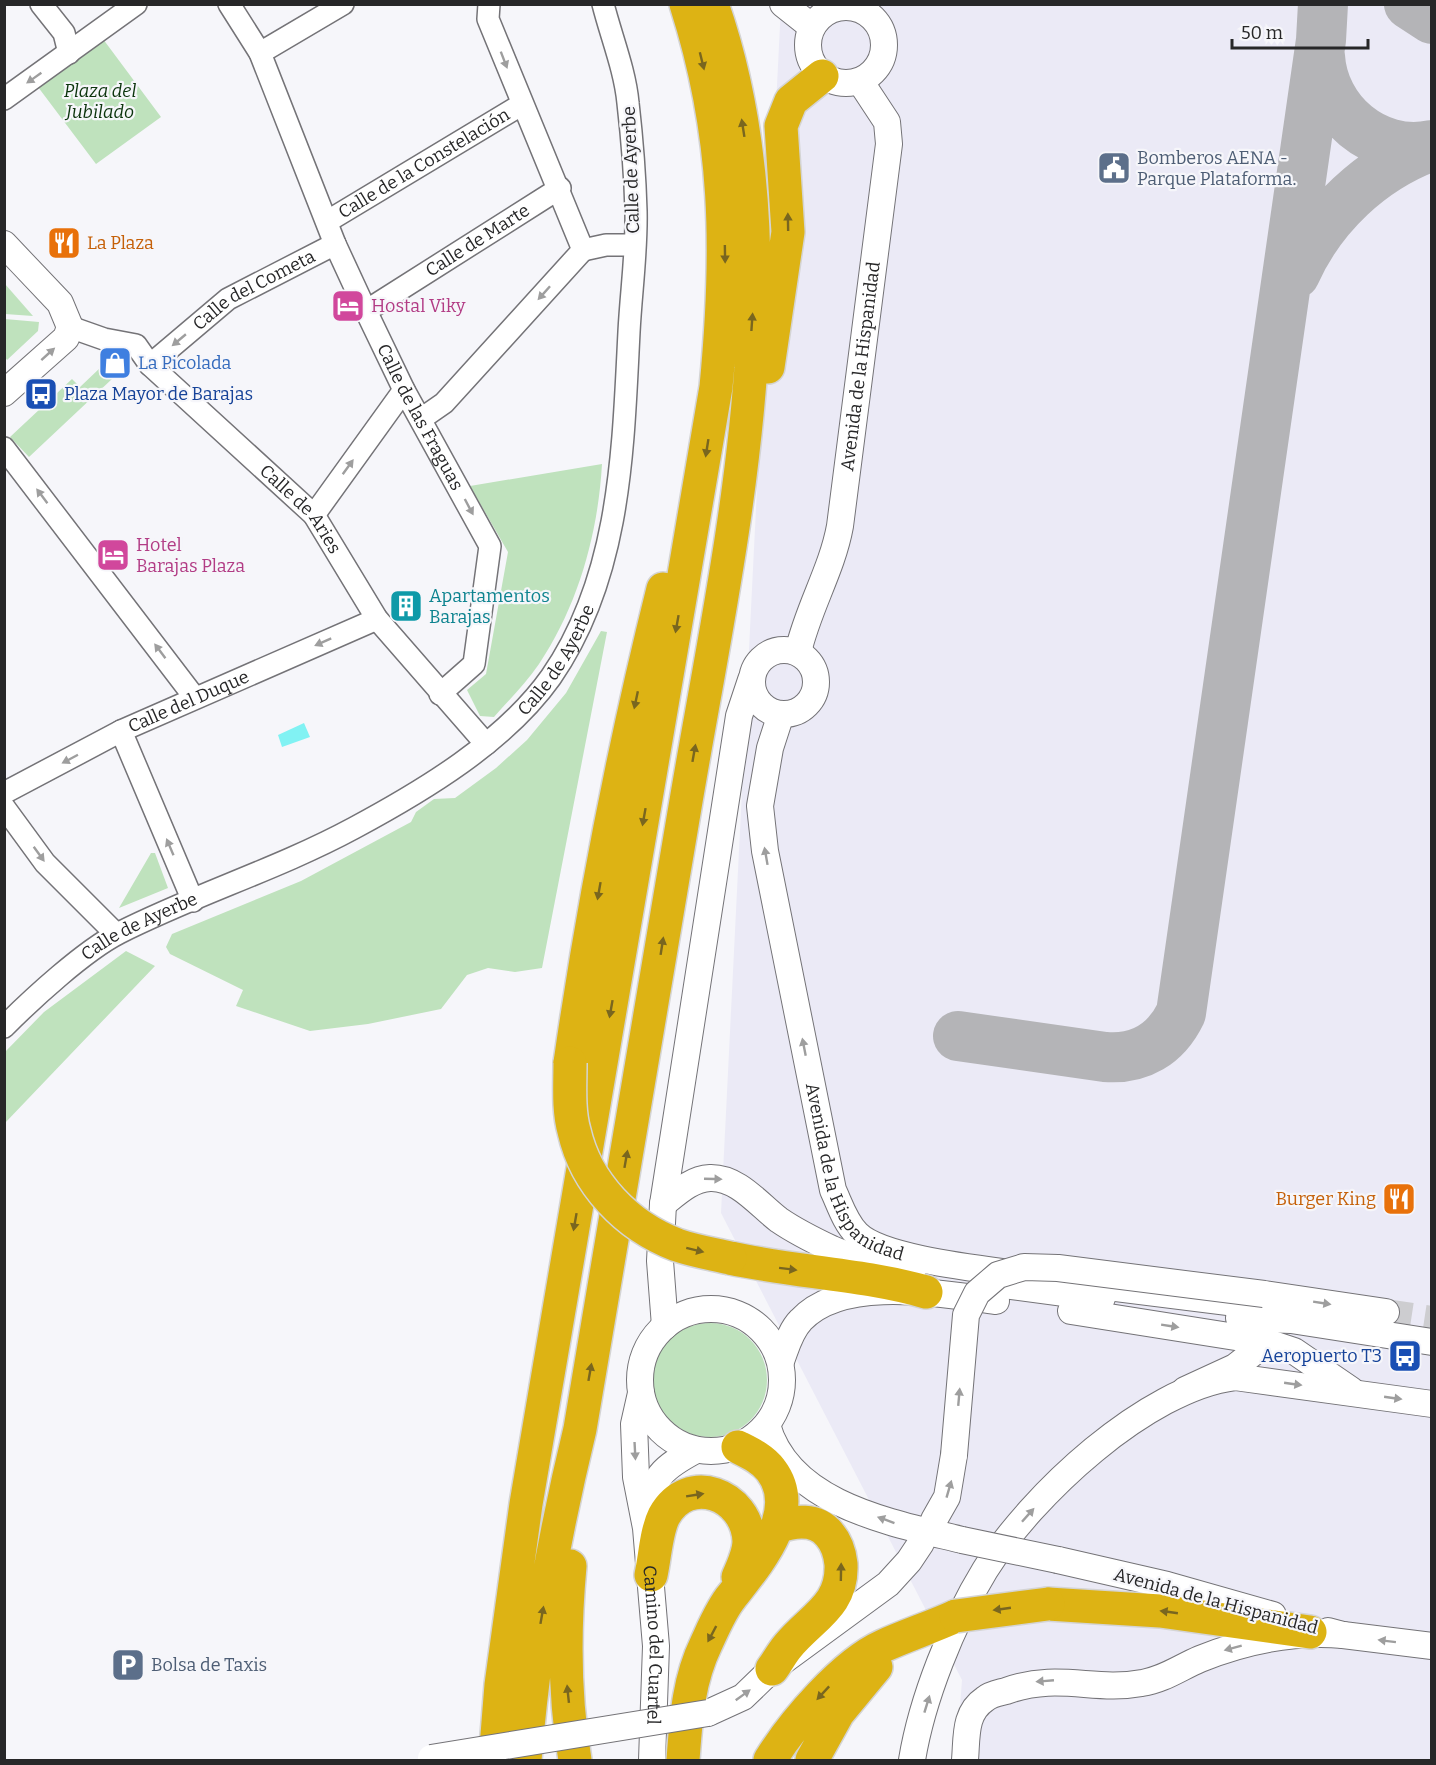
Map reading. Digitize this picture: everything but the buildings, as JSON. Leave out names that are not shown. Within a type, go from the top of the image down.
[{"type":"highway","points":[[495,1761],[501,1685],[526,1504],[716,387],[723,319],[724,229],[716,130],[686,4]]},
{"type":"highway","points":[[525,1761],[532,1673],[560,1514],[580,1429],[739,485],[754,290],[754,231],[743,128],[732,73],[712,4]]},
{"type":"highway","points":[[739,485],[758,425],[788,232],[781,126],[791,101],[822,76]]},
{"type":"highway","points":[[701,484],[677,532],[637,696],[583,979],[570,1063],[573,1130],[592,1177],[611,1202],[653,1234],[679,1246],[767,1266],[894,1283],[926,1292]]},
{"type":"highway","points":[[574,1758],[567,1681],[566,1617],[580,1429]]},
{"type":"highway","points":[[730,1598],[760,1562],[777,1527],[782,1505],[777,1480],[760,1460],[738,1447]]},
{"type":"highway","points":[[651,1575],[663,1518],[671,1506],[682,1497],[697,1493],[712,1493],[726,1498],[737,1508],[747,1528],[749,1543],[730,1598],[705,1647],[689,1694],[683,1761]]},
{"type":"highway","points":[[772,1669],[789,1646],[834,1598],[840,1587],[842,1575],[841,1558],[828,1533],[818,1526],[804,1522],[777,1527]]},
{"type":"highway","points":[[771,1761],[786,1734],[835,1680],[882,1646],[906,1639],[956,1616],[1048,1604],[1160,1611],[1311,1632]]},
{"type":"highway","points":[[812,1761],[838,1713],[865,1678],[906,1639]]},
{"type":"street","points":[[41,4],[64,33],[69,53]]},
{"type":"street","points":[[4,99],[136,4]]},
{"type":"street","name":"Calle de las Fraguas","points":[[230,4],[260,53],[328,221],[335,244],[366,311],[405,390],[490,546],[474,664],[441,694]]},
{"type":"street","points":[[260,53],[343,4]]},
{"type":"street","points":[[489,4],[488,19],[521,105],[560,188],[583,250]]},
{"type":"street","name":"Calle de Ayerbe","points":[[4,1027],[71,968],[116,934],[276,867],[355,827],[458,764],[486,744],[531,700],[552,675],[579,626],[607,548],[616,512],[623,444],[636,213],[628,99],[603,4]]},
{"type":"street","points":[[783,4],[812,27]]},
{"type":"street","points":[[837,8],[851,8],[865,12],[875,20],[881,31],[883,55],[874,70],[860,81],[834,82],[822,76],[813,66],[808,53],[808,39],[812,27],[823,14],[837,8]]},
{"type":"street","name":"Avenida de la Hispanidad","points":[[798,652],[805,621],[834,554],[840,526],[889,144],[887,122],[860,81]]},
{"type":"street","name":"Calle de la Constelación","points":[[328,221],[521,105]]},
{"type":"street","name":"Calle de Marte","points":[[366,311],[560,188]]},
{"type":"street","points":[[4,244],[60,303],[70,327],[66,338],[4,393]]},
{"type":"street","name":"Calle del Cometa","points":[[150,365],[228,299],[335,244]]},
{"type":"street","points":[[422,419],[444,403],[583,250],[606,245],[633,245]]},
{"type":"street","name":"Calle de Aries","points":[[70,327],[104,339],[136,345],[150,365],[314,515],[377,619],[486,744]]},
{"type":"street","points":[[314,515],[405,390]]},
{"type":"street","points":[[4,448],[195,698]]},
{"type":"street","name":"Calle del Duque","points":[[4,793],[121,731],[377,619]]},
{"type":"street","points":[[665,1326],[660,1261],[663,1204],[743,699],[754,668],[767,654],[786,649],[798,652],[813,666],[816,686],[814,696],[805,706],[793,713],[779,714],[758,701],[751,680]]},
{"type":"street","points":[[731,775],[779,714]]},
{"type":"street","name":"Avenida de la Hispanidad","points":[[779,714],[770,748],[760,806],[765,851],[833,1190],[848,1223],[860,1236],[926,1261],[1228,1302],[1246,1309],[1267,1342]]},
{"type":"street","points":[[121,731],[193,901]]},
{"type":"street","points":[[4,807],[45,863],[116,934]]},
{"type":"street","points":[[663,1204],[696,1180],[712,1178],[739,1187],[781,1221],[833,1249],[887,1267],[950,1278],[1253,1320],[1290,1320],[1431,1342]]},
{"type":"street","points":[[660,1261],[682,1294],[710,1308],[733,1312],[754,1323],[771,1340],[781,1361],[783,1384],[778,1406],[767,1425],[754,1438],[738,1447],[717,1451],[696,1450],[676,1442],[660,1430],[648,1413],[641,1393],[640,1374],[644,1356],[653,1340],[665,1326],[686,1313],[710,1308]]},
{"type":"street","points":[[934,1520],[951,1482],[966,1315],[977,1293],[999,1275],[1024,1268],[1058,1268],[1386,1312]]},
{"type":"street","points":[[781,1361],[799,1321],[829,1301],[869,1293],[926,1292],[1112,1317],[1267,1342],[1294,1351],[1355,1393]]},
{"type":"street","points":[[912,1761],[940,1660],[985,1570],[1024,1519],[1068,1473],[1128,1423],[1185,1390],[1235,1367],[1267,1342],[1307,1332],[1338,1329]]},
{"type":"street","points":[[1185,1390],[1217,1379],[1234,1377],[1431,1404]]},
{"type":"street","name":"Camino del Cuartel","points":[[641,1393],[634,1424],[636,1477],[646,1528],[656,1646],[652,1761]]},
{"type":"street","name":"Avenida de la Hispanidad","points":[[767,1425],[773,1444],[782,1459],[819,1492],[900,1525],[1167,1585],[1343,1635],[1431,1646]]},
{"type":"street","name":"Camino del Cuartel","points":[[646,1528],[651,1489],[662,1471],[696,1450]]},
{"type":"street","points":[[424,1759],[708,1713],[743,1697],[772,1669],[888,1584],[909,1561],[921,1543]]},
{"type":"street","points":[[965,1761],[968,1719],[976,1706],[988,1696],[1028,1683],[1053,1680],[1142,1683],[1165,1676],[1232,1647],[1311,1632],[1343,1635]]},
{"type":"shaded area","points":[[781,5],[1431,5],[1431,1760],[956,1760],[962,1680],[721,1213]]},
{"type":"green space","name":"Plaza del Jubilado","points":[[103,39],[161,117],[96,164],[38,87]]},
{"type":"green space","points":[[5,284],[33,316],[5,314]]},
{"type":"green space","points":[[5,319],[39,322],[38,331],[7,360],[5,357]]},
{"type":"green space","points":[[101,367],[112,379],[29,457],[10,437],[72,379],[80,387]]},
{"type":"green space","points":[[602,464],[591,543],[565,618],[553,642],[523,685],[494,717],[480,716],[467,690],[486,674],[508,552],[470,486]]},
{"type":"green space","points":[[601,631],[607,632],[542,968],[515,972],[488,968],[467,975],[441,1009],[368,1024],[310,1031],[236,1006],[243,990],[170,954],[166,947],[172,934],[301,881],[411,822],[416,812],[434,799],[455,798],[496,768],[527,740],[566,693]]},
{"type":"green space","points":[[151,853],[155,853],[168,888],[119,908]]},
{"type":"green space","points":[[126,951],[155,966],[5,1123],[5,1052],[44,1012]]},
{"type":"green space","points":[[710,1323],[732,1328],[750,1340],[762,1358],[767,1380],[762,1402],[750,1420],[732,1432],[710,1437],[688,1432],[670,1420],[658,1402],[653,1380],[658,1358],[670,1340],[688,1328]]},
{"type":"water","points":[[304,723],[310,737],[282,747],[278,735]]},
{"type":"taxiway","points":[[958,1036],[1105,1057],[1130,1056],[1160,1041],[1175,1024],[1181,1013],[1321,40],[1323,4]]},
{"type":"taxiway","points":[[1409,4],[1432,19]]},
{"type":"taxiway","points":[[1320,56],[1323,76],[1331,95],[1356,126],[1372,137],[1391,144],[1411,147],[1432,145]]},
{"type":"taxiway","points":[[1295,274],[1319,233],[1350,196],[1389,167],[1432,146]]},
{"type":"tunnel","points":[[1386,1312],[1432,1319]]},
{"type":"place","name":"Bomberos AENA - Parque Plataforma.","points":[[1114,168]]},
{"type":"place","name":"La Plaza","points":[[64,243]]},
{"type":"place","name":"Hostal Viky","points":[[348,306]]},
{"type":"place","name":"La Picolada","points":[[115,363]]},
{"type":"place","name":"Plaza Mayor de Barajas","points":[[41,394]]},
{"type":"place","name":"Hotel Barajas Plaza","points":[[113,555]]},
{"type":"place","name":"Apartamentos Barajas","points":[[406,606]]},
{"type":"place","name":"Burger King","points":[[1399,1199]]},
{"type":"place","name":"Aeropuerto T3","points":[[1405,1356]]},
{"type":"place","name":"Bolsa de Taxis","points":[[128,1665]]}]
